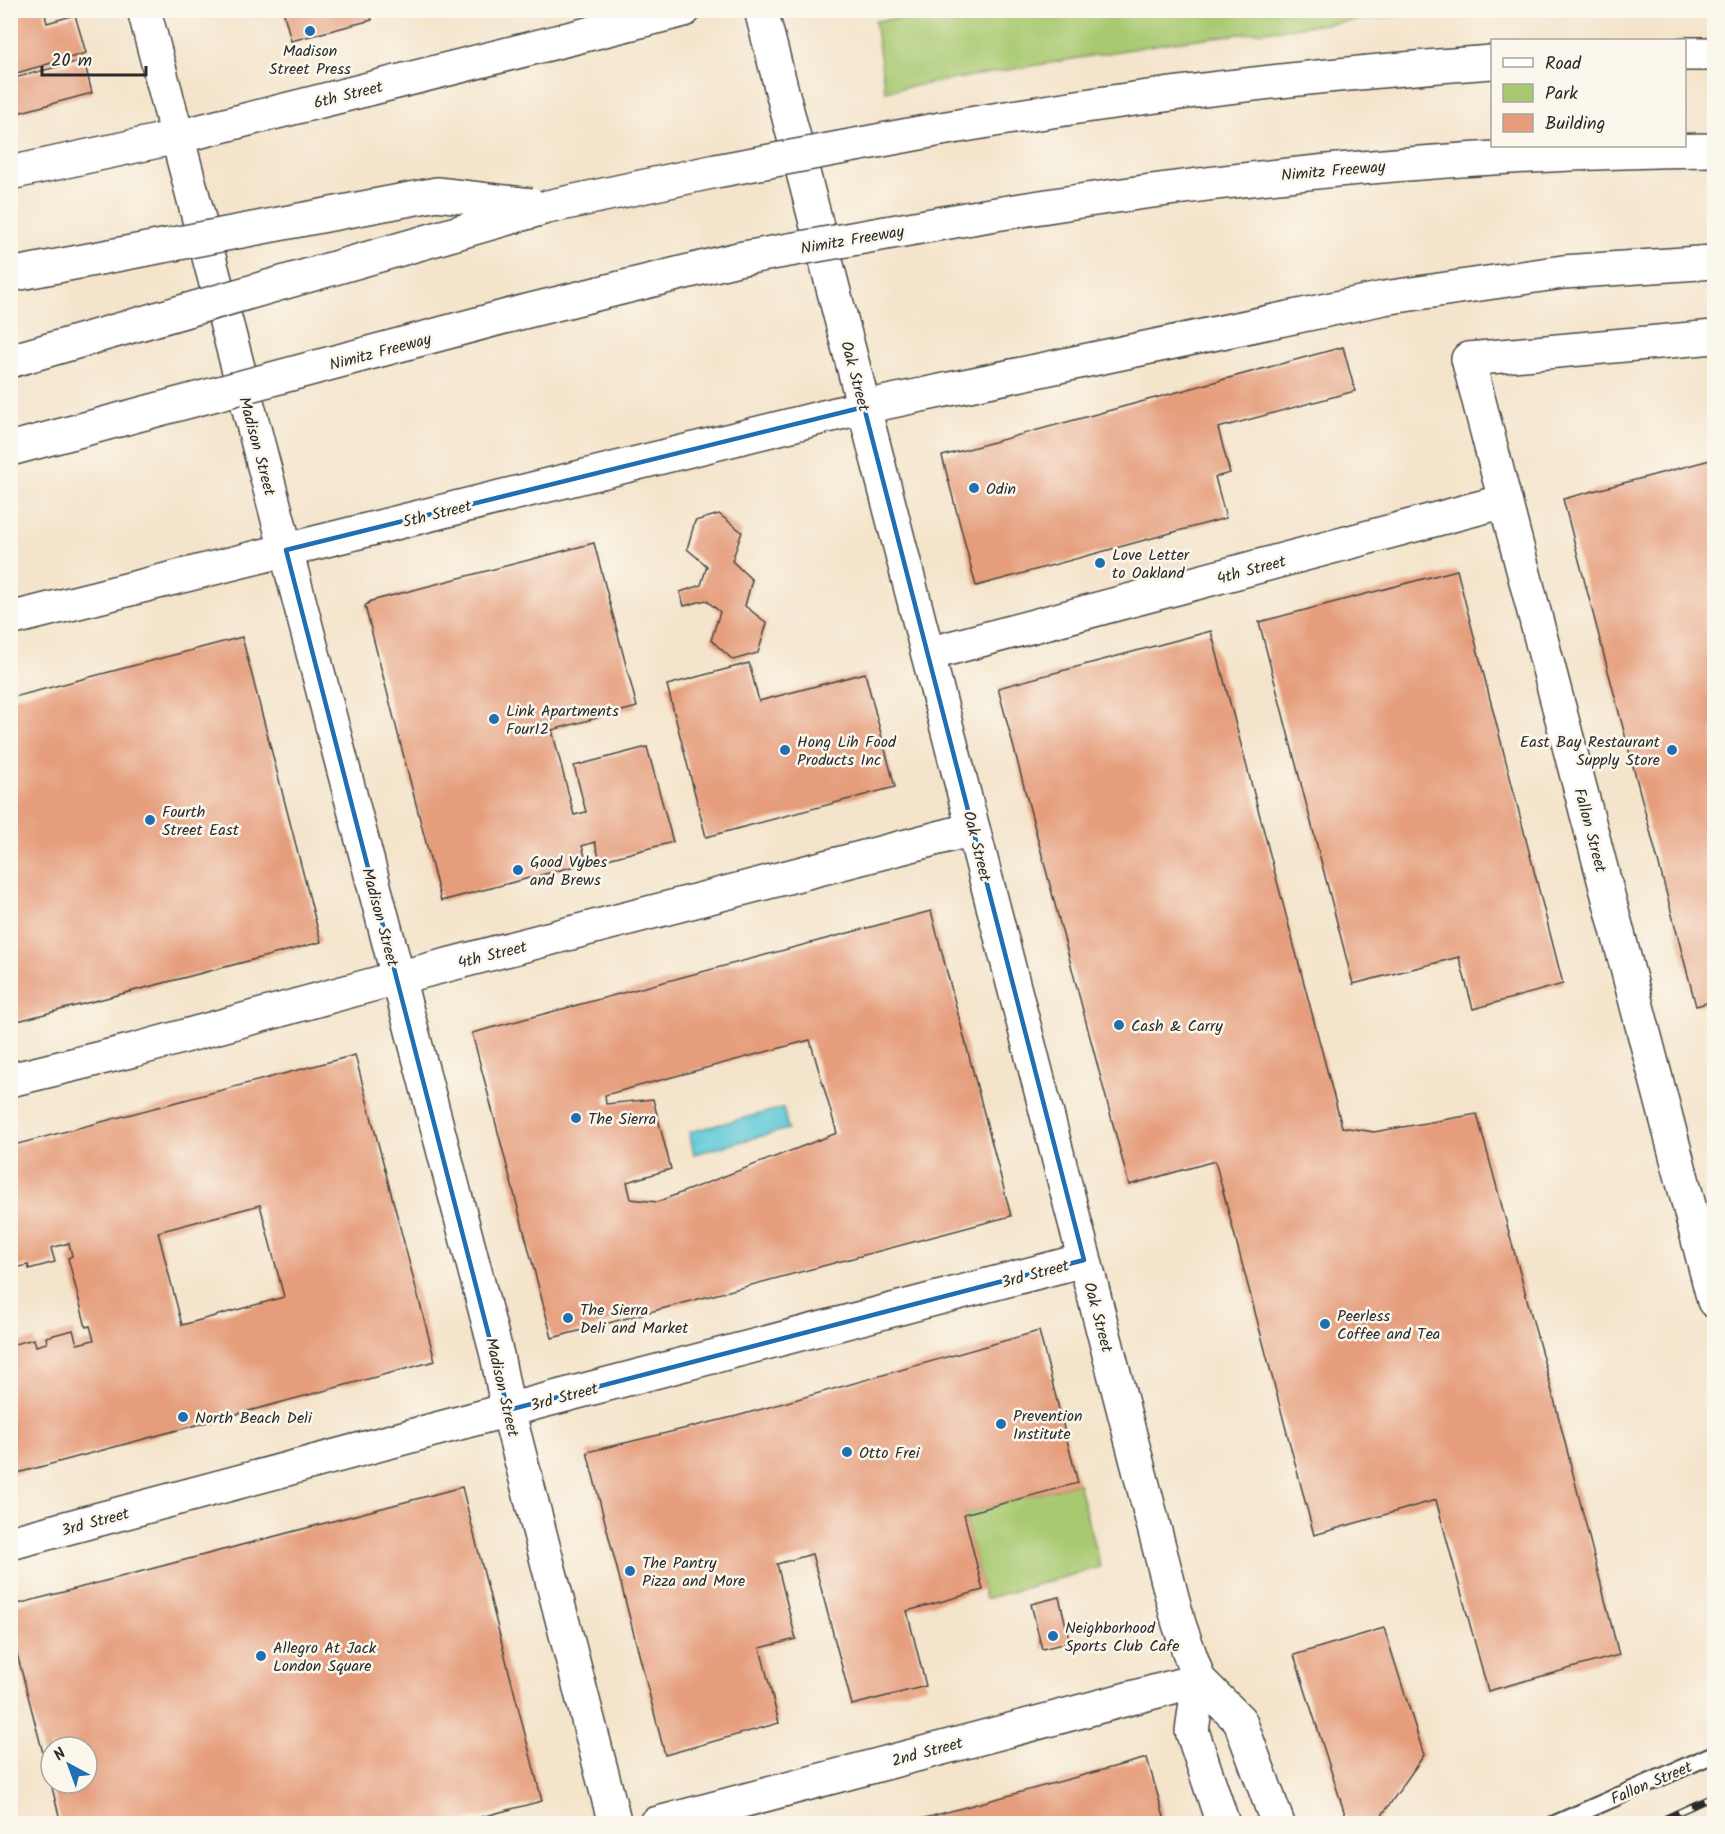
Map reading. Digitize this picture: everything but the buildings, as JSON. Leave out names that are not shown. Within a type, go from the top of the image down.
[{"type":"main road","name":"Madison Street","points":[[144,10],[497,1355],[508,1410],[615,1824]]},
{"type":"main road","name":"6th Street","points":[[10,173],[177,137],[684,10]]},
{"type":"main road","name":"Oak Street","points":[[761,10],[1179,1624],[1199,1680],[1240,1720],[1278,1824]]},
{"type":"main road","points":[[1686,54],[1714,54]]},
{"type":"main road","points":[[10,361],[548,207],[716,171],[1102,102],[1250,83],[1491,63]]},
{"type":"main road","name":"Nimitz Freeway","points":[[10,449],[507,316],[738,259],[1125,194],[1350,168],[1526,156],[1714,150]]},
{"type":"main road","points":[[10,275],[437,194],[548,207]]},
{"type":"main road","name":"5th Street","points":[[10,619],[864,407],[1384,298],[1563,272],[1714,262]]},
{"type":"main road","name":"Fallon Street","points":[[1714,337],[1468,359],[1714,1298]]},
{"type":"main road","name":"4th Street","points":[[928,654],[1505,501]]},
{"type":"main road","name":"4th Street","points":[[10,1080],[134,1050],[397,978],[973,829]]},
{"type":"main road","name":"3rd Street","points":[[10,1543],[1084,1260]]},
{"type":"main road","name":"Oak Street","points":[[1199,1680],[1192,1731],[1223,1824]]},
{"type":"main road","name":"2nd Street","points":[[655,1824],[1199,1680]]},
{"type":"lane","name":"Fallon Street","points":[[1554,1824],[1714,1754]]},
{"type":"highlighted area","points":[[864,407],[1084,1260],[508,1410],[286,550]]},
{"type":"green space","points":[[966,11],[1474,11],[1393,16],[1173,42],[885,91],[875,21]]},
{"type":"green space","points":[[1078,1483],[1100,1567],[985,1599],[964,1514]]},
{"type":"water","points":[[783,1108],[788,1129],[694,1154],[689,1132]]},
{"type":"railway","points":[[1653,1824],[1714,1796]]},
{"type":"railway","points":[[1705,1824],[1714,1819]]},
{"type":"place","name":"Madison Street Press","points":[[310,31]]},
{"type":"place","name":"Odin","points":[[974,488]]},
{"type":"place","name":"Love Letter to Oakland","points":[[1100,563]]},
{"type":"place","name":"Link Apartments Four12","points":[[494,719]]},
{"type":"place","name":"Hong Lih Food Products Inc","points":[[785,750]]},
{"type":"place","name":"East Bay Restaurant Supply Store","points":[[1672,750]]},
{"type":"place","name":"Fourth Street East","points":[[150,820]]},
{"type":"place","name":"Good Vybes and Brews","points":[[518,870]]},
{"type":"place","name":"Cash & Carry","points":[[1119,1025]]},
{"type":"place","name":"The Sierra","points":[[576,1118]]},
{"type":"place","name":"The Sierra Deli and Market","points":[[568,1318]]},
{"type":"place","name":"Peerless Coffee and Tea","points":[[1325,1324]]},
{"type":"place","name":"North Beach Deli","points":[[183,1417]]},
{"type":"place","name":"Prevention Institute","points":[[1001,1424]]},
{"type":"place","name":"Otto Frei","points":[[847,1452]]},
{"type":"place","name":"The Pantry Pizza and More","points":[[630,1571]]},
{"type":"place","name":"Neighborhood Sports Club Cafe","points":[[1053,1636]]},
{"type":"place","name":"Allegro At Jack London Square","points":[[261,1656]]}]
